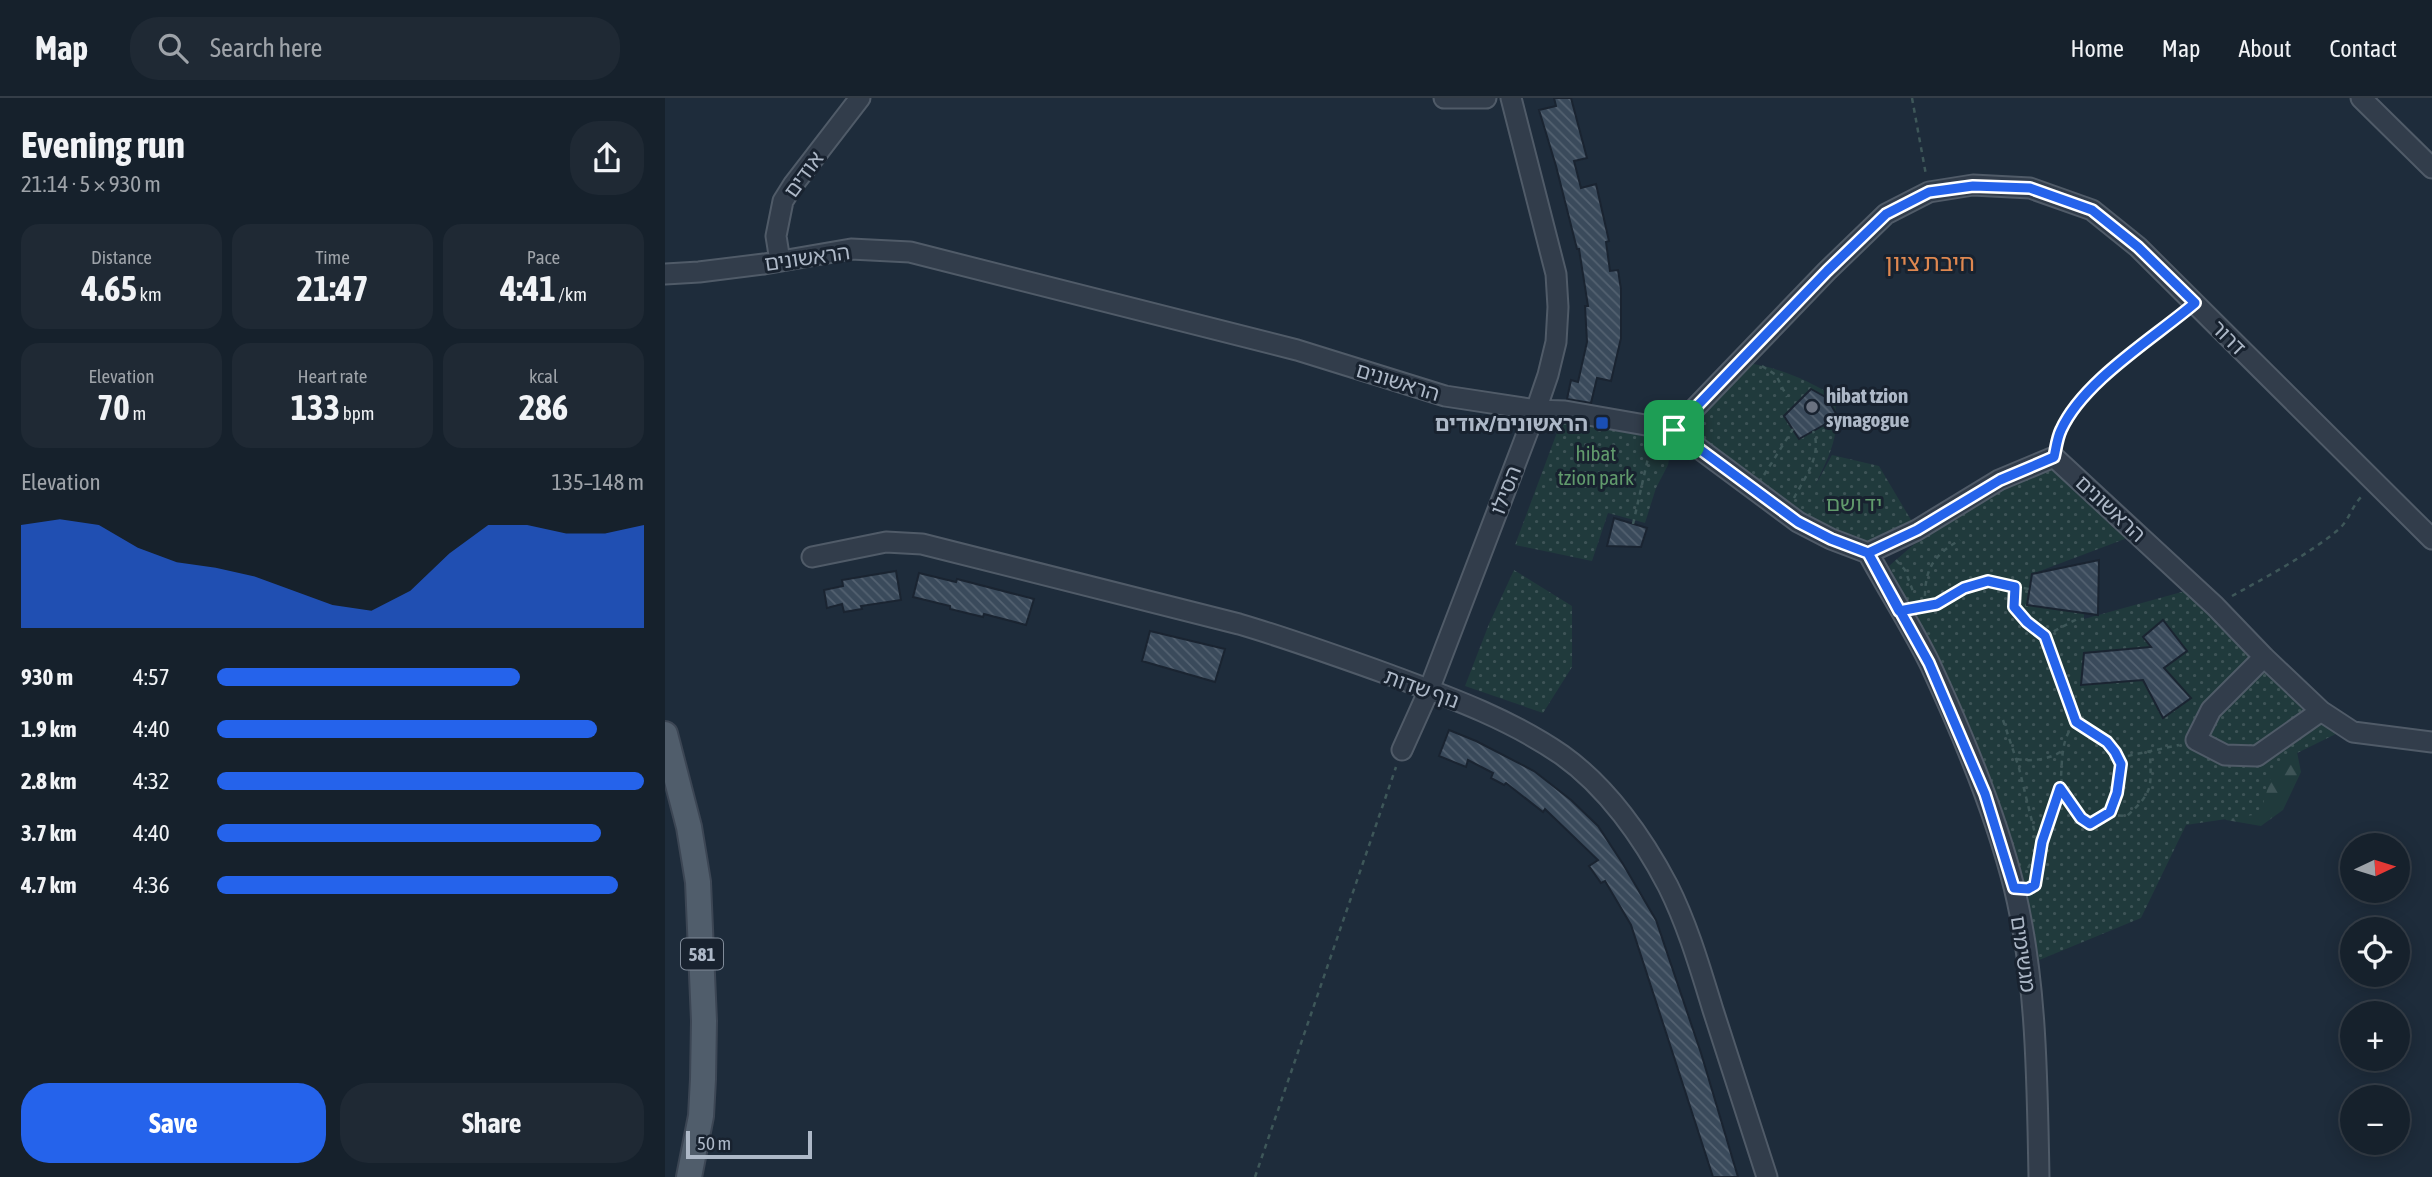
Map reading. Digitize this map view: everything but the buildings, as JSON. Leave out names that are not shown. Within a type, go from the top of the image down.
[{"type":"main road","name":"581","points":[[665,734],[689,827],[699,896],[704,1021],[703,1079],[701,1116],[689,1177]]},
{"type":"street","name":"אודים","points":[[780,261],[776,236],[783,201],[860,98]]},
{"type":"street","points":[[1444,98],[1486,98]]},
{"type":"street","name":"הסילו","points":[[1402,750],[1429,690],[1535,410],[1556,342],[1556,274],[1511,98]]},
{"type":"street","points":[[2361,98],[2432,168]]},
{"type":"street","name":"דרור","points":[[1664,429],[1743,359],[1886,214],[1929,192],[1973,186],[2030,188],[2092,210],[2138,247],[2432,539]]},
{"type":"street","name":"הראשונים","points":[[667,275],[851,249],[910,252],[1297,350],[1445,396],[1535,410],[1565,411],[1664,429],[1786,513],[1831,539],[1868,553]]},
{"type":"street","name":"הראשונים","points":[[2054,457],[2215,606],[2321,711],[2353,732],[2432,742]]},
{"type":"street","points":[[1868,553],[1917,530],[2000,480],[2054,457]]},
{"type":"street","name":"נוף שדות","points":[[812,557],[886,542],[922,544],[1239,624],[1286,638],[1471,706],[1523,731],[1563,756],[1596,785],[1626,820],[1651,856],[1668,888],[1689,934],[1767,1177]]},
{"type":"street","name":"מגשימים","points":[[1868,553],[1907,609],[1985,794],[2014,888],[2028,965],[2036,1057],[2039,1177]]},
{"type":"street","points":[[2264,657],[2211,710],[2196,740],[2225,755],[2257,756],[2321,711]]},
{"type":"path","points":[[1913,98],[1929,192]]},
{"type":"path","points":[[2054,457],[2061,431],[2081,401],[2140,347],[2195,303]]},
{"type":"path","points":[[1743,359],[1776,375],[1787,397]]},
{"type":"path","points":[[1633,524],[1664,429]]},
{"type":"path","points":[[1754,490],[1793,429]]},
{"type":"path","points":[[1786,513],[1817,451],[1817,441],[1812,431]]},
{"type":"path","points":[[2215,606],[2278,570],[2341,528],[2354,503],[2376,483]]},
{"type":"path","points":[[1925,606],[1926,580],[1935,557],[1960,540]]},
{"type":"path","points":[[1896,560],[1905,570],[1910,583],[1907,609],[1937,604],[1964,588],[1988,581],[2029,589]]},
{"type":"path","points":[[2015,587],[2014,607],[2035,631],[2045,636],[2076,722],[2107,742],[2121,764],[2117,793],[2110,812],[2090,824],[2081,818],[2060,788]]},
{"type":"path","points":[[2045,636],[2077,619],[2084,619]]},
{"type":"path","points":[[2003,720],[2016,758],[2036,842],[2034,857],[2021,884],[2014,888]]},
{"type":"path","points":[[2014,888],[2028,889],[2035,885],[2042,842],[2060,788],[2063,750],[2069,729],[2076,722]]},
{"type":"path","points":[[2118,758],[2165,749]]},
{"type":"path","points":[[1255,1177],[1402,750]]},
{"type":"path","points":[[2016,758],[2047,757],[2057,755],[2063,750]]},
{"type":"path","points":[[2105,815],[2127,816],[2145,799],[2151,781],[2150,752]]},
{"type":"green space","name":"יד ושם","points":[[1748,363],[1793,375],[1834,396],[1836,421],[1833,442],[1815,486],[1832,455],[1879,466],[1917,530],[1868,553],[1798,522],[1679,424]]},
{"type":"green space","name":"hibat tzion park","points":[[1565,411],[1674,430],[1668,465],[1656,488],[1645,523],[1608,513],[1592,561],[1515,545]]},
{"type":"green space","points":[[2054,457],[2138,534],[2032,574],[2027,604],[2084,613],[2084,619],[2196,588],[2348,728],[2275,764],[2260,814],[2186,825],[2141,918],[2027,965],[2015,866],[1889,566],[1965,500]]},
{"type":"green space","points":[[1514,570],[1572,606],[1572,667],[1543,713],[1465,686]]},
{"type":"green space","points":[[2295,742],[2301,772],[2283,810],[2261,826],[2226,820],[2207,796]]},
{"type":"place","name":"hibat tzion synagogue","points":[[1812,407]]},
{"type":"place","name":"הראשונים/אודים","points":[[1602,423]]},
{"type":"district","name":"חיבת ציון","points":[[1930,262]]},
{"type":"route","points":[[1674,430],[1798,522],[1831,539],[1868,553],[1899,611],[1937,604],[1964,588],[1988,581],[2015,587],[2014,607],[2035,631],[2045,636],[2076,722],[2097,733],[2107,742],[2121,764],[2117,793],[2110,812],[2090,824],[2081,818],[2060,788],[2042,842],[2035,885],[2028,889],[2014,888],[1985,794],[1929,663],[1899,611],[1868,553],[1917,530],[2000,480],[2054,457],[2061,431],[2081,401],[2103,378],[2195,303],[2138,247],[2092,210],[2030,188],[1973,186],[1929,192],[1886,214],[1827,271],[1674,430]]}]
